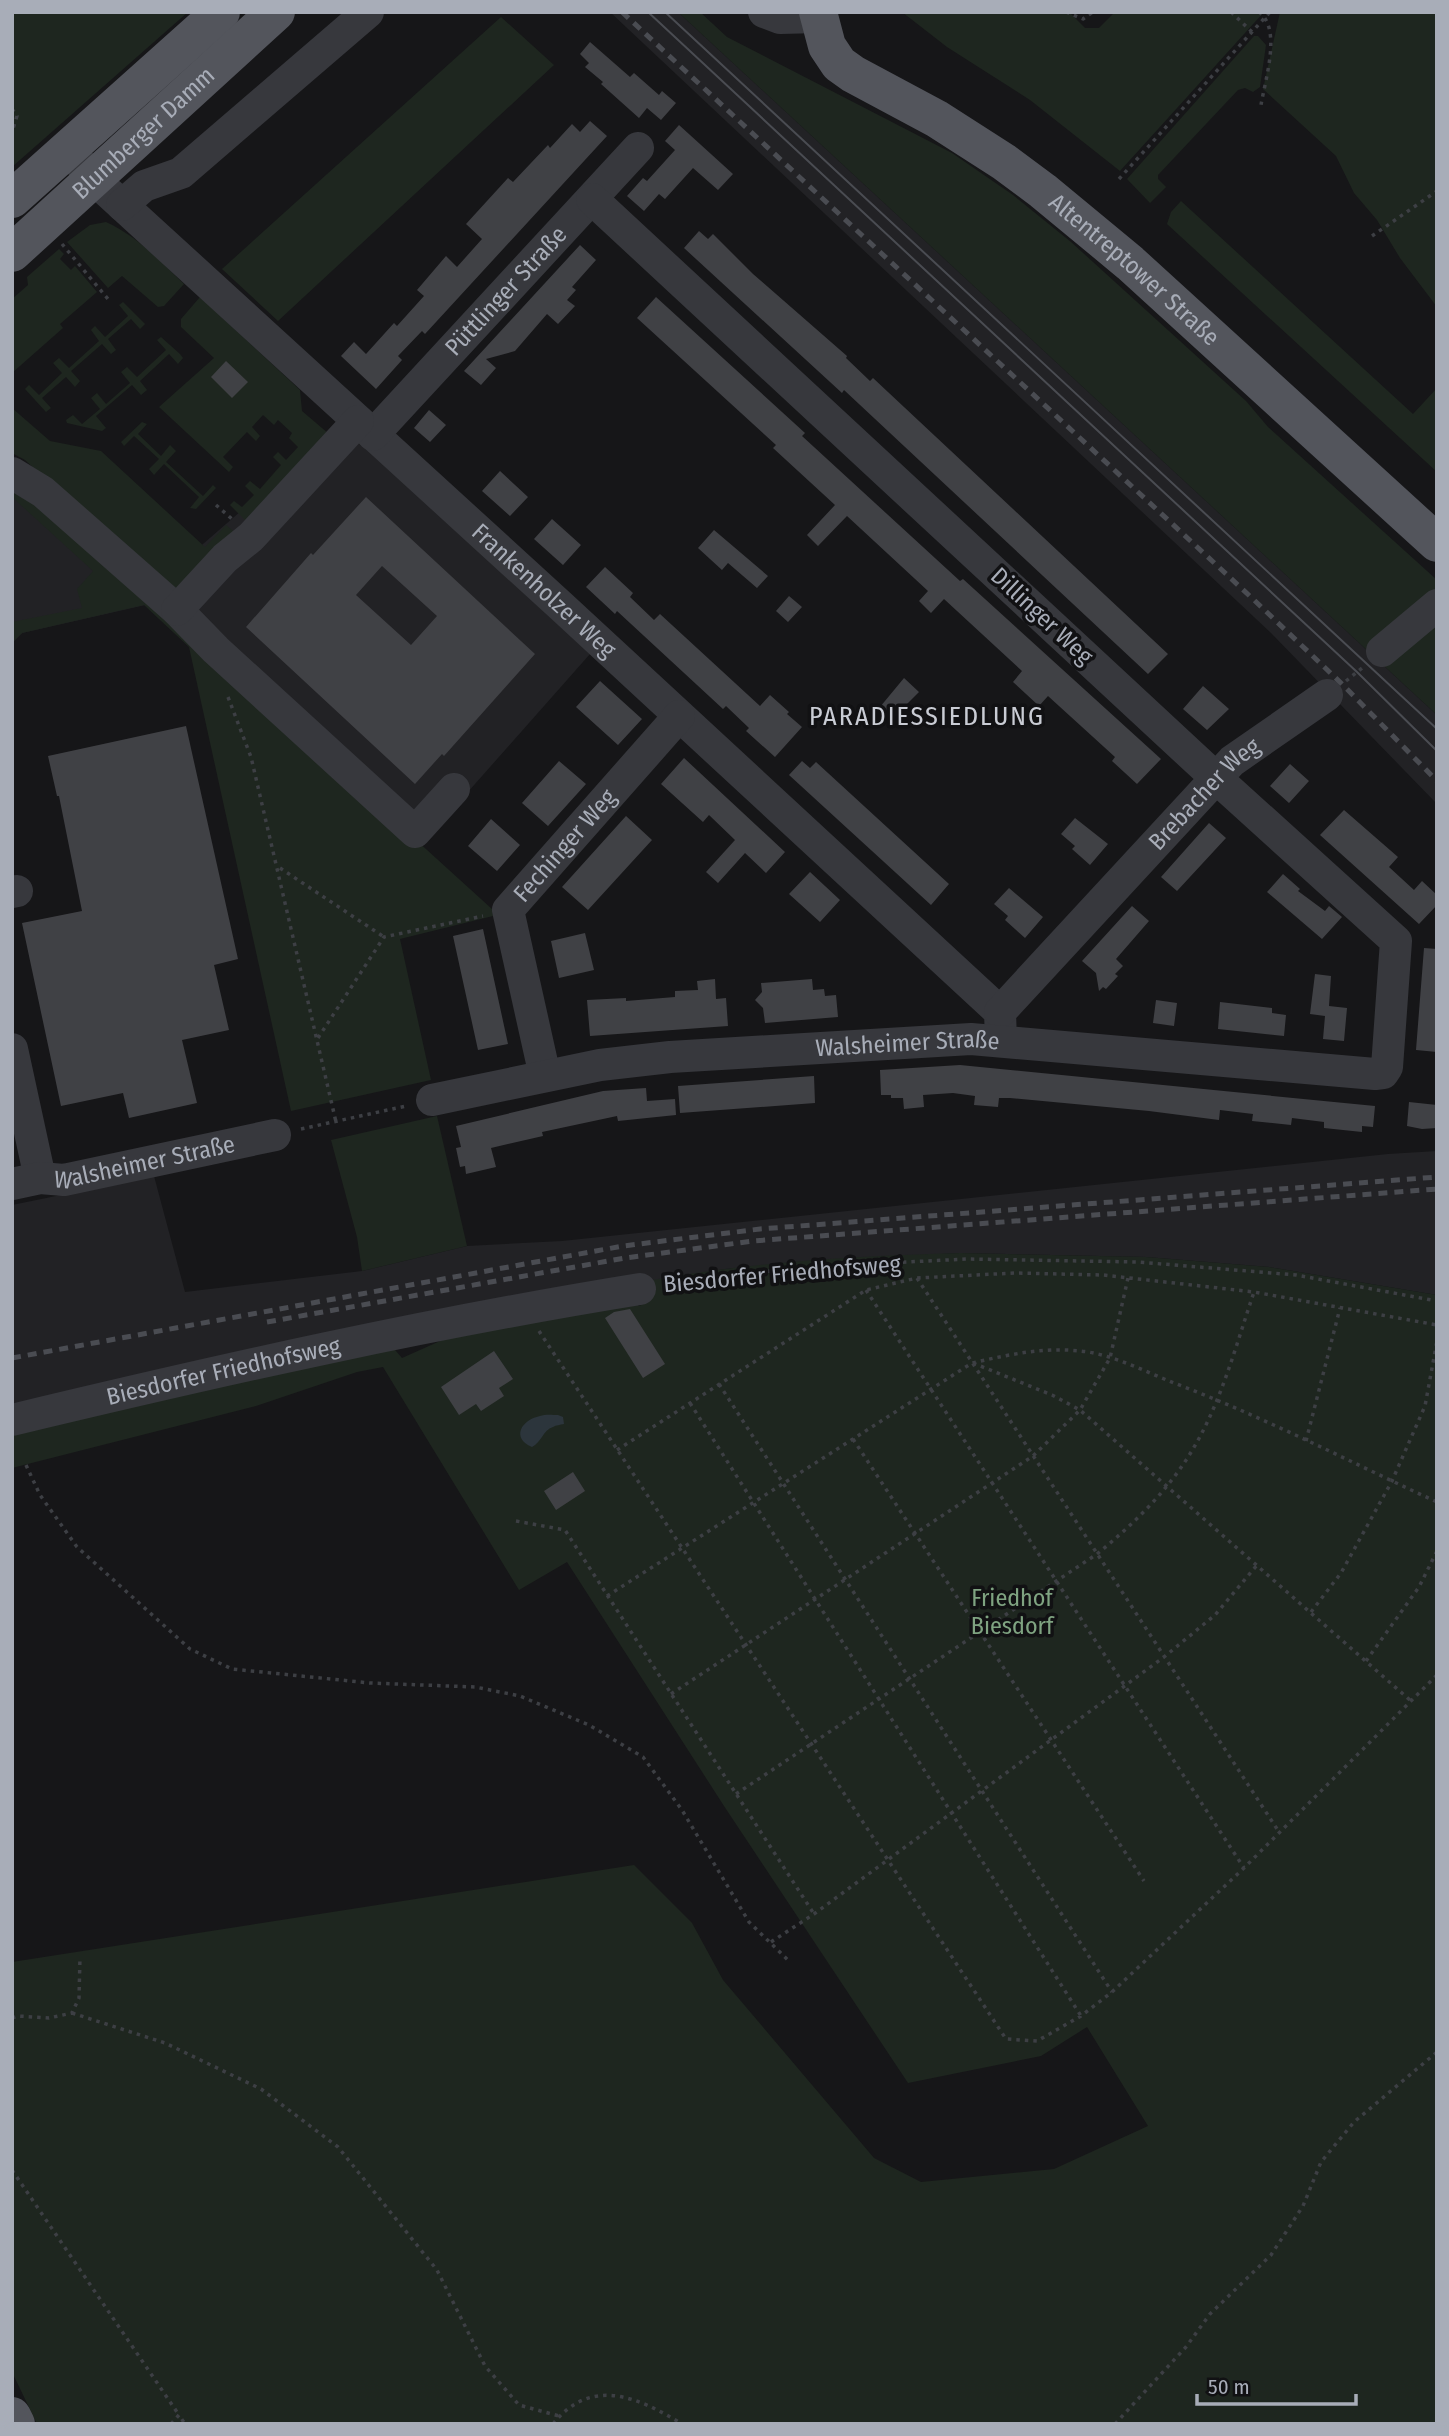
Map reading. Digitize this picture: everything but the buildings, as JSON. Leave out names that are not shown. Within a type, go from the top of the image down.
[{"type":"main road","name":"Blumberger Damm","points":[[12,199],[221,12]]},
{"type":"main road","name":"Blumberger Damm","points":[[12,253],[276,12]]},
{"type":"main road","name":"Altentreptower Straße","points":[[819,17],[850,46],[950,100],[1066,179],[1137,239],[1437,514]]},
{"type":"main road","name":"Altentreptower Straße","points":[[819,17],[827,46],[839,64],[937,119],[1043,191],[1130,263],[1437,543]]},
{"type":"main road","points":[[12,2416],[16,2424]]},
{"type":"street","points":[[122,205],[144,186],[181,173],[368,12]]},
{"type":"street","points":[[764,12],[780,18],[819,17]]},
{"type":"street","name":"Püttlinger Straße","points":[[177,610],[225,558],[251,537],[365,428],[592,200],[638,148]]},
{"type":"street","name":"Frankenholzer Weg","points":[[68,150],[122,205],[679,716],[1000,1027]]},
{"type":"street","name":"Dillinger Weg","points":[[592,200],[1216,778],[1396,941],[1387,1067],[1383,1073]]},
{"type":"street","points":[[12,473],[43,492],[177,610],[216,650],[415,832],[454,789]]},
{"type":"street","points":[[1382,651],[1437,605]]},
{"type":"street","name":"Brebacher Weg","points":[[1000,1027],[1232,761],[1327,695]]},
{"type":"street","name":"Fechinger Weg","points":[[545,1076],[508,910],[679,716]]},
{"type":"street","name":"Walsheimer Straße","points":[[432,1100],[600,1065],[670,1057],[971,1038],[1000,1027],[1383,1073]]},
{"type":"street","points":[[12,1049],[26,1181]]},
{"type":"street","name":"Walsheimer Straße","points":[[26,1181],[64,1180],[275,1135]]},
{"type":"street","name":"Biesdorfer Friedhofsweg","points":[[12,1420],[167,1383],[523,1308],[640,1289]]},
{"type":"path","points":[[1066,12],[1083,19],[1093,12]]},
{"type":"path","points":[[1231,12],[1252,32]]},
{"type":"path","points":[[1259,12],[1270,26],[1271,41],[1261,106]]},
{"type":"path","points":[[1119,179],[1270,12]]},
{"type":"path","points":[[12,109],[17,116],[12,132]]},
{"type":"path","points":[[1372,236],[1437,191]]},
{"type":"path","points":[[60,241],[108,299]]},
{"type":"path","points":[[216,505],[231,519]]},
{"type":"path","points":[[1327,695],[1382,651]]},
{"type":"path","points":[[227,696],[251,757],[336,1122]]},
{"type":"path","points":[[278,867],[384,937]]},
{"type":"path","points":[[318,1038],[384,937],[508,910]]},
{"type":"path","points":[[275,1135],[432,1100]]},
{"type":"path","name":"Biesdorfer Friedhofsweg","points":[[640,1289],[706,1276],[845,1265],[980,1259],[1138,1262],[1296,1275],[1437,1301]]},
{"type":"path","points":[[617,1450],[866,1290],[917,1278],[1015,1273],[1128,1278],[1254,1292],[1437,1325]]},
{"type":"path","points":[[917,1278],[1279,1832]]},
{"type":"path","points":[[671,1695],[1033,1456],[1080,1410],[1110,1358],[1128,1278]]},
{"type":"path","points":[[866,1290],[1244,1868]]},
{"type":"path","points":[[736,1794],[1056,1581],[1133,1525],[1167,1486],[1197,1443],[1217,1399],[1254,1292]]},
{"type":"path","points":[[523,1308],[1006,2039],[1037,2041],[1081,2016],[1112,1992],[1244,1868],[1437,1675]]},
{"type":"path","points":[[1306,1441],[1340,1308]]},
{"type":"path","points":[[1311,1612],[1341,1573],[1392,1481],[1425,1406],[1437,1341]]},
{"type":"path","points":[[607,1596],[972,1363],[1017,1352],[1088,1352],[1110,1358],[1217,1399],[1437,1502]]},
{"type":"path","points":[[972,1363],[1052,1395],[1080,1410],[1411,1701]]},
{"type":"path","points":[[719,1384],[1112,1992]]},
{"type":"path","points":[[690,1403],[1081,2016]]},
{"type":"path","points":[[853,1439],[1144,1881]]},
{"type":"path","points":[[26,1465],[40,1495],[77,1548],[190,1649],[232,1669],[370,1683],[475,1687],[520,1696],[589,1725],[643,1757],[682,1810],[749,1922],[790,1962]]},
{"type":"path","points":[[516,1521],[565,1530],[814,1914]]},
{"type":"path","points":[[1366,1661],[1419,1587],[1437,1550]]},
{"type":"path","points":[[770,1943],[814,1914],[1164,1657],[1214,1615],[1257,1565]]},
{"type":"path","points":[[72,2013],[79,1998],[80,1957]]},
{"type":"path","points":[[12,2018],[49,2018],[72,2013],[165,2043],[261,2089],[338,2147],[438,2270],[485,2367],[519,2404],[559,2416]]},
{"type":"path","points":[[1115,2424],[1186,2347],[1209,2314],[1271,2255],[1303,2206],[1321,2162],[1354,2122],[1437,2052]]},
{"type":"path","points":[[12,2170],[185,2424]]},
{"type":"path","points":[[553,2424],[582,2398],[618,2394],[657,2409],[682,2424]]},
{"type":"path","points":[[171,2424],[178,2415]]},
{"type":"shaded area","points":[[610,12],[678,12],[1437,715],[1437,804],[1271,633]]},
{"type":"shaded area","points":[[341,424],[590,654],[421,845],[157,584]]},
{"type":"shaded area","points":[[12,490],[154,603],[22,633],[12,643]]},
{"type":"shaded area","points":[[1437,1151],[1437,1295],[1269,1267],[1146,1257],[960,1253],[847,1259],[726,1269],[551,1297],[12,1405],[12,1205],[154,1176],[185,1292],[362,1271],[467,1246],[562,1241]]},
{"type":"shaded area","points":[[542,1415],[563,1417],[564,1424],[550,1429],[532,1447],[522,1439],[521,1430],[528,1421]]},
{"type":"green space","points":[[12,12],[188,12],[12,167]]},
{"type":"green space","points":[[678,12],[700,12],[727,37],[952,153],[1013,195],[1071,242],[1246,401],[1268,427],[1437,580],[1437,715]]},
{"type":"green space","points":[[902,12],[1069,12],[1085,28],[1099,28],[1115,12],[1264,12],[1120,171],[1030,100],[947,47]]},
{"type":"green space","points":[[1280,12],[1437,12],[1437,307],[1400,258],[1377,220],[1354,193],[1336,156],[1263,89]]},
{"type":"green space","points":[[501,17],[554,65],[278,321],[222,269]]},
{"type":"green space","points":[[1254,36],[1258,36],[1266,45],[1260,87],[1253,92],[1245,88],[1238,90],[1158,175],[1158,179],[1166,187],[1150,203],[1127,179]]},
{"type":"green space","points":[[1181,201],[1413,414],[1437,388],[1437,472],[1167,224],[1171,212]]},
{"type":"green space","points":[[106,222],[138,242],[184,284],[164,306],[158,307],[122,276],[108,288],[67,242],[90,225]]},
{"type":"green space","points":[[59,249],[64,254],[60,259],[71,270],[75,266],[97,292],[60,324],[63,328],[12,373],[12,299],[28,285],[27,277]]},
{"type":"green space","points":[[200,297],[300,390],[302,411],[329,434],[249,524],[230,505],[234,501],[242,507],[254,495],[245,486],[250,481],[260,489],[281,465],[273,457],[278,452],[286,460],[298,447],[289,438],[292,433],[278,420],[274,425],[263,415],[252,427],[260,436],[256,441],[247,432],[223,457],[233,467],[229,472],[159,407],[214,358],[181,327],[181,319]]},
{"type":"green space","points":[[123,302],[145,324],[140,329],[131,319],[108,339],[116,350],[111,354],[102,344],[71,371],[80,381],[75,387],[66,377],[42,398],[51,408],[46,412],[25,389],[29,385],[39,395],[62,373],[53,363],[59,358],[69,368],[99,341],[91,330],[95,326],[105,337],[128,316],[119,305]]},
{"type":"green space","points":[[161,337],[183,358],[178,364],[169,354],[140,381],[147,390],[141,395],[132,385],[96,416],[106,428],[102,431],[67,423],[66,420],[73,415],[82,424],[100,409],[91,398],[97,393],[106,404],[130,383],[121,372],[127,367],[137,377],[166,350],[157,340]]},
{"type":"green space","points":[[12,408],[50,441],[101,451],[205,547],[226,525],[238,535],[183,590],[157,584],[25,460],[12,453]]},
{"type":"green space","points":[[142,422],[147,424],[138,434],[161,456],[170,445],[176,451],[166,462],[203,496],[213,485],[216,488],[196,509],[190,508],[199,497],[164,464],[154,475],[149,469],[159,459],[134,436],[124,446],[121,442]]},
{"type":"green space","points":[[14,492],[45,503],[492,909],[493,916],[400,939],[431,1080],[291,1111],[189,647],[144,605],[22,633],[12,643],[12,622],[82,608],[77,589],[93,571],[12,497]]},
{"type":"green space","points":[[437,1116],[467,1246],[362,1271],[357,1237],[331,1140]]},
{"type":"green space","name":"Friedhof Biesdorf","points":[[960,1253],[1146,1257],[1269,1267],[1437,1295],[1437,2424],[37,2424],[12,2372],[12,1962],[634,1865],[692,1923],[723,1980],[874,2158],[921,2182],[1054,2169],[1148,2126],[1087,2027],[1041,2056],[908,2083],[724,1806],[567,1562],[519,1590],[383,1367],[357,1372],[256,1406],[12,1468],[12,1429],[389,1343],[402,1358],[476,1325],[629,1298],[639,1306],[649,1302],[651,1298],[647,1281],[803,1261]]},
{"type":"tram line","points":[[648,12],[1357,672],[1437,751]]},
{"type":"tram line","points":[[665,12],[1437,729]]},
{"type":"railway","points":[[622,12],[1253,599],[1342,684],[1437,781]]},
{"type":"railway","points":[[12,1358],[623,1246],[760,1229],[1437,1177]]},
{"type":"railway","points":[[267,1322],[625,1258],[753,1241],[1437,1189]]},
{"type":"district","name":"PARADIESSIEDLUNG","points":[[927,716]]}]
